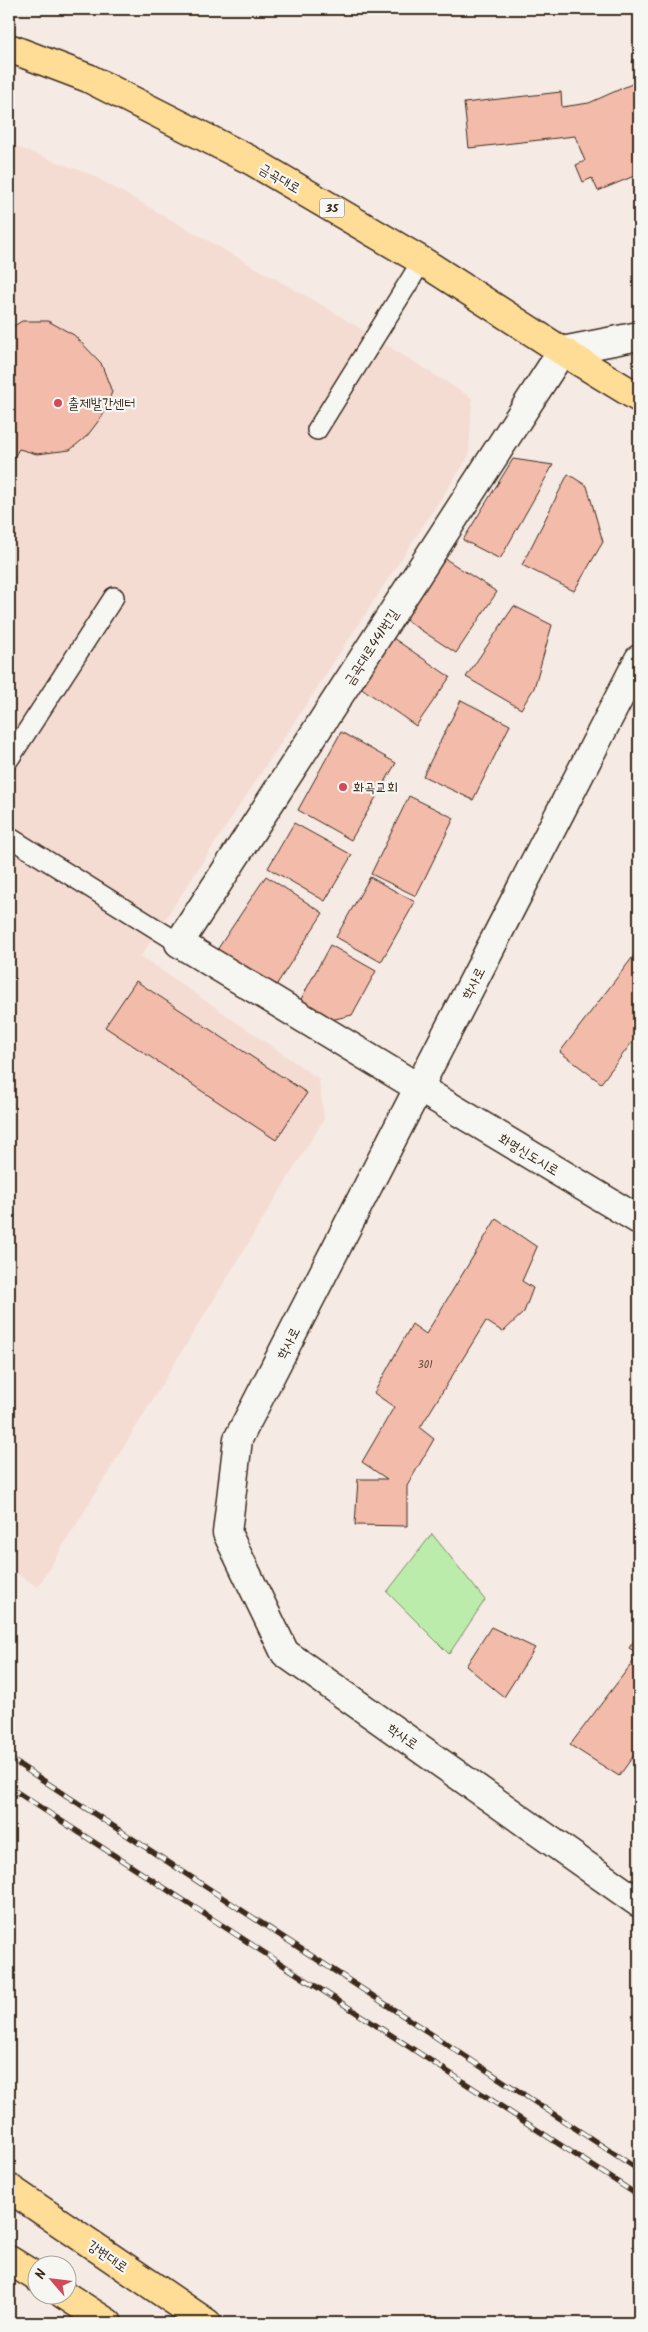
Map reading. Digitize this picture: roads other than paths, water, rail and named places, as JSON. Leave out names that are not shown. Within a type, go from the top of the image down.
[{"type":"main road","name":"금곡대로","points":[[9,48],[88,78],[252,161],[422,261],[639,398]]},
{"type":"main road","points":[[562,351],[639,336]]},
{"type":"main road","name":"금곡대로441번길","points":[[180,942],[562,351]]},
{"type":"main road","name":"학사로","points":[[639,659],[238,1439],[227,1533],[285,1653],[639,1903]]},
{"type":"main road","name":"화명신도시로","points":[[180,942],[639,1220]]},
{"type":"main road","name":"강변대로","points":[[9,2188],[207,2323]]},
{"type":"main road","points":[[9,2260],[28,2272]]},
{"type":"main road","points":[[78,2304],[108,2323]]},
{"type":"lane","points":[[317,430],[422,261]]},
{"type":"lane","points":[[9,759],[114,597]]},
{"type":"lane","points":[[9,838],[180,942]]},
{"type":"railway","points":[[9,1758],[639,2170]]},
{"type":"railway","points":[[9,1787],[639,2196]]},
{"type":"place","name":"출제발간센터","points":[[58,403]]},
{"type":"place","name":"화곡교회","points":[[343,787]]}]
